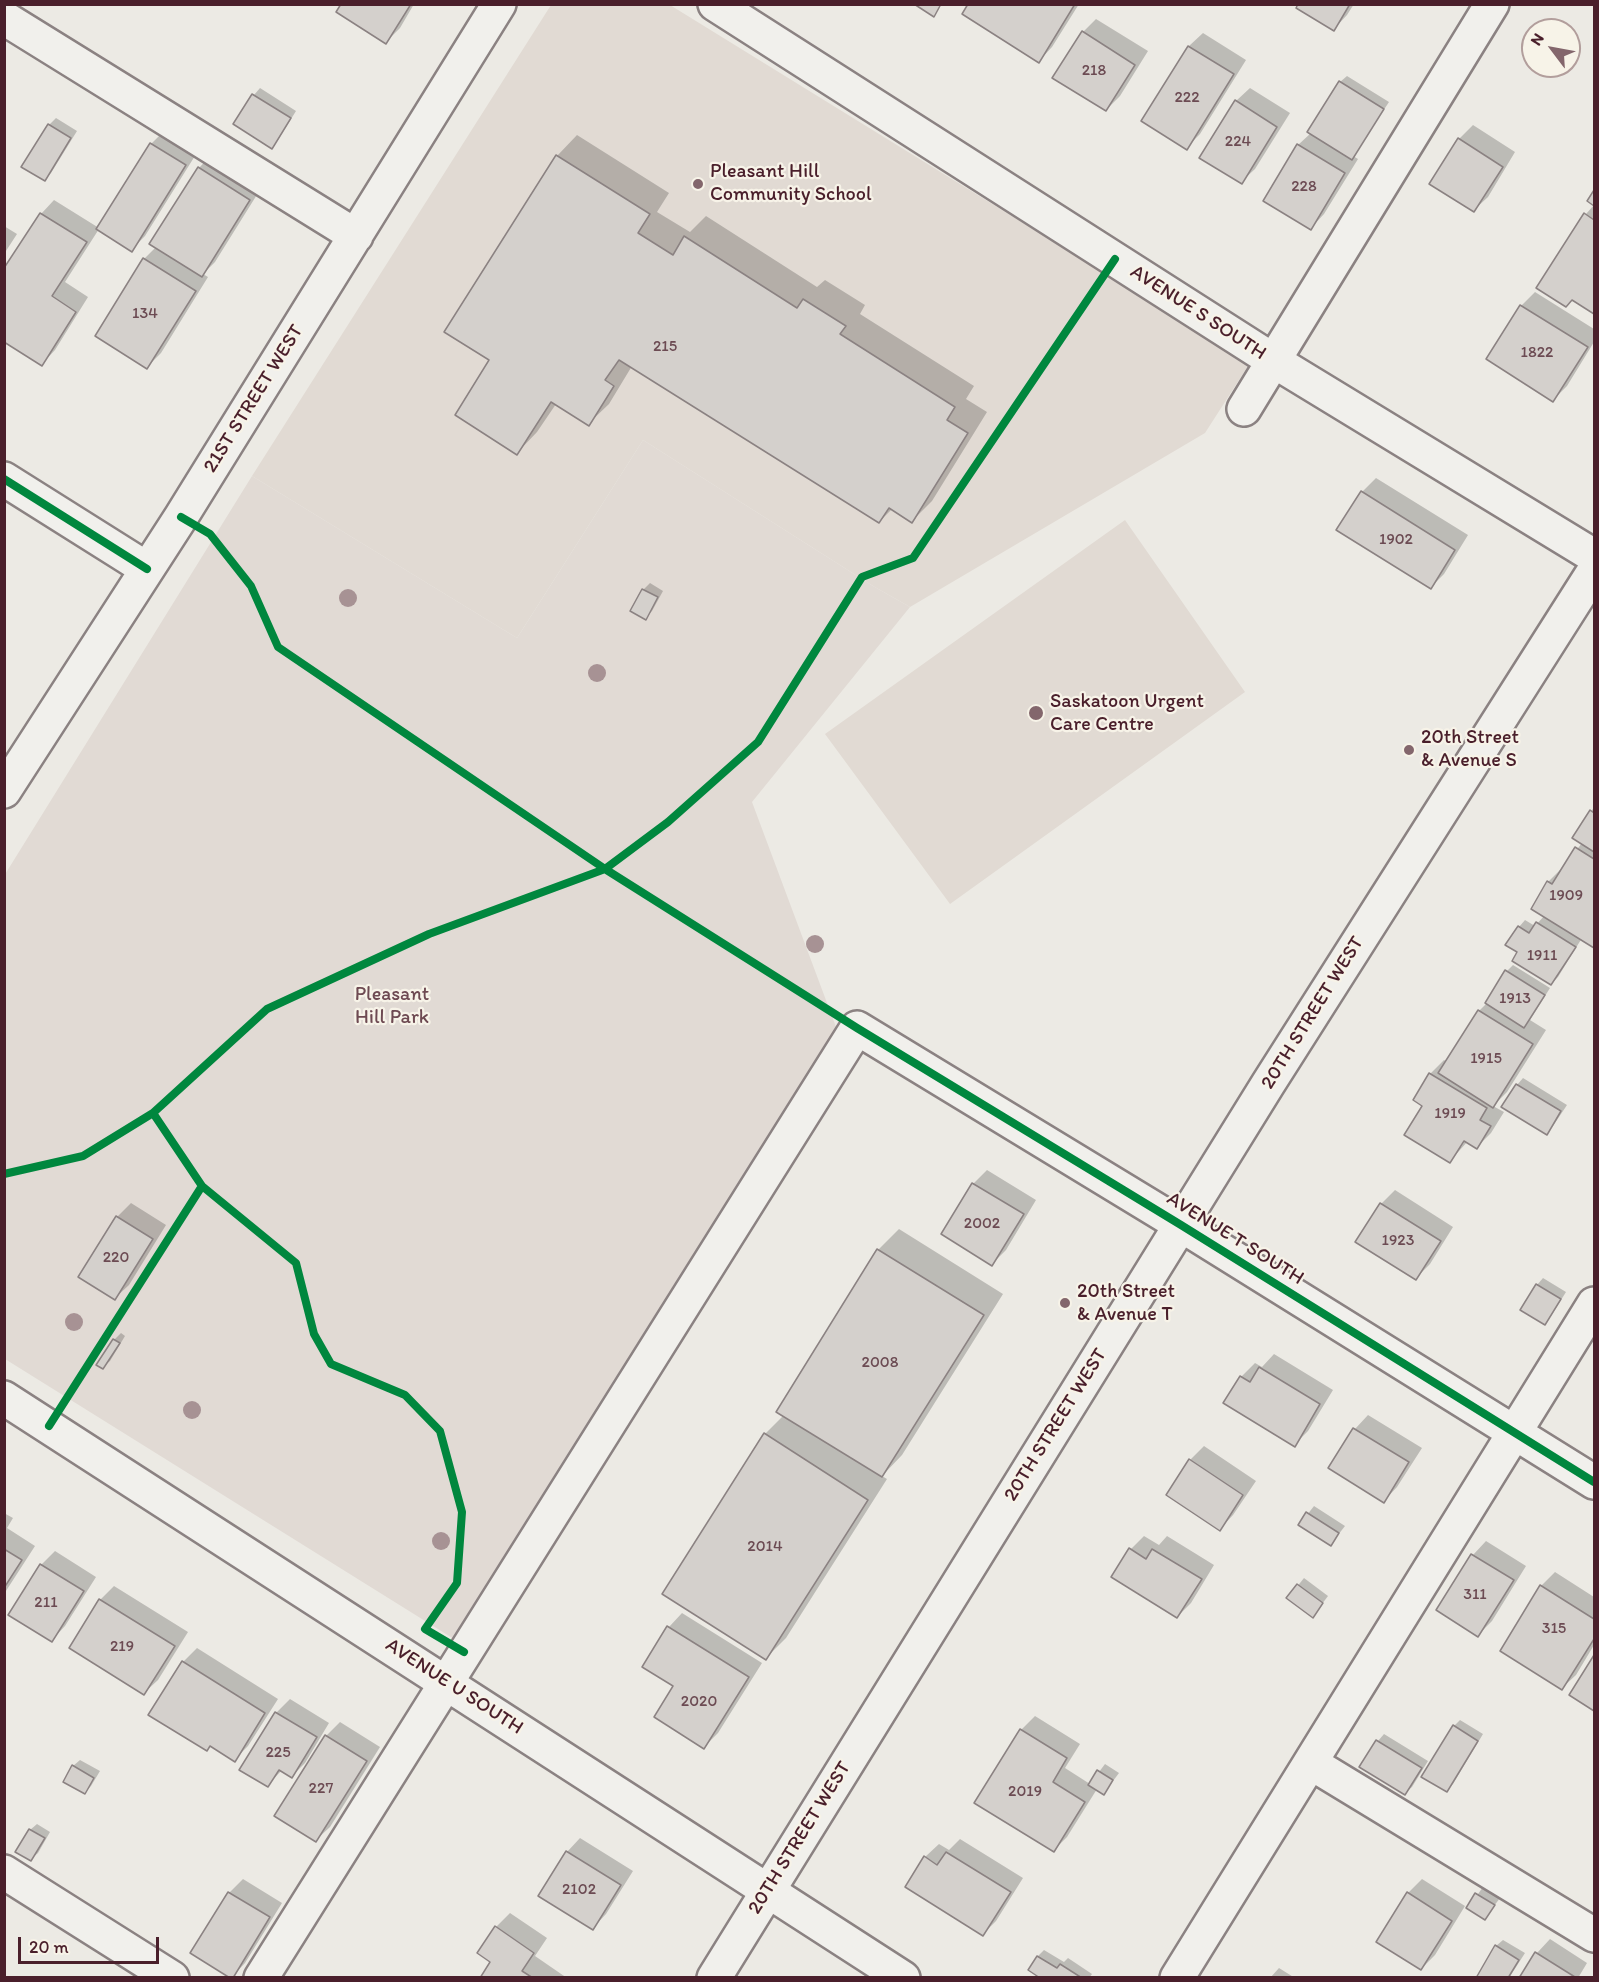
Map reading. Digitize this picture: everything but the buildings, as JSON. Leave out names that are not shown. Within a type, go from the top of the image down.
[{"type":"street","name":"21ST STREET WEST","points":[[4,791],[187,508],[499,4]]},
{"type":"street","name":"AVENUE S SOUTH","points":[[715,4],[1274,361],[1594,556]]},
{"type":"street","points":[[1244,409],[1485,7]]},
{"type":"street","points":[[4,18],[356,236]]},
{"type":"street","points":[[4,479],[147,568]]},
{"type":"street","name":"20TH STREET WEST","points":[[714,1977],[1268,1084],[1594,571]]},
{"type":"street","name":"AVENUE T SOUTH","points":[[445,1682],[857,1028],[1181,1225],[1594,1482]]},
{"type":"street","points":[[1177,1977],[1594,1304]]},
{"type":"street","name":"AVENUE U SOUTH","points":[[4,1398],[903,1977]]},
{"type":"street","points":[[261,1977],[445,1682]]},
{"type":"street","points":[[1311,1762],[1594,1935]]},
{"type":"street","points":[[4,1872],[172,1977]]},
{"type":"shaded area","name":"Pleasant Hill Community School","points":[[551,5],[670,5],[1250,363],[1205,433],[910,607],[873,586],[643,440],[517,638],[252,476]]},
{"type":"shaded area","name":"Saskatoon Urgent Care Centre","points":[[1125,520],[1245,692],[950,904],[825,734]]},
{"type":"green space","name":"Pleasant Hill Park","points":[[643,440],[873,586],[910,607],[752,802],[836,1027],[454,1639],[5,1359],[4,876],[252,476],[517,638]]},
{"type":"cycle path","points":[[4,1174],[83,1156],[153,1113],[267,1009],[429,934],[605,869],[668,822],[758,742],[862,577],[913,558],[1115,259]]},
{"type":"cycle path","points":[[4,479],[147,569]]},
{"type":"cycle path","points":[[181,517],[210,534],[251,586],[278,647],[605,869],[857,1028],[1181,1225],[1594,1482]]},
{"type":"cycle path","points":[[153,1113],[202,1186],[296,1263],[314,1334],[331,1364],[405,1395],[440,1431],[462,1512],[457,1583],[425,1629],[464,1652]]},
{"type":"cycle path","points":[[49,1426],[202,1186]]},
{"type":"place","name":"Pleasant Hill Community School","points":[[698,184]]},
{"type":"place","name":"Saskatoon Urgent Care Centre","points":[[1036,713]]},
{"type":"place","name":"20th Street & Avenue S","points":[[1409,750]]},
{"type":"place","name":"20th Street & Avenue T","points":[[1065,1303]]}]
